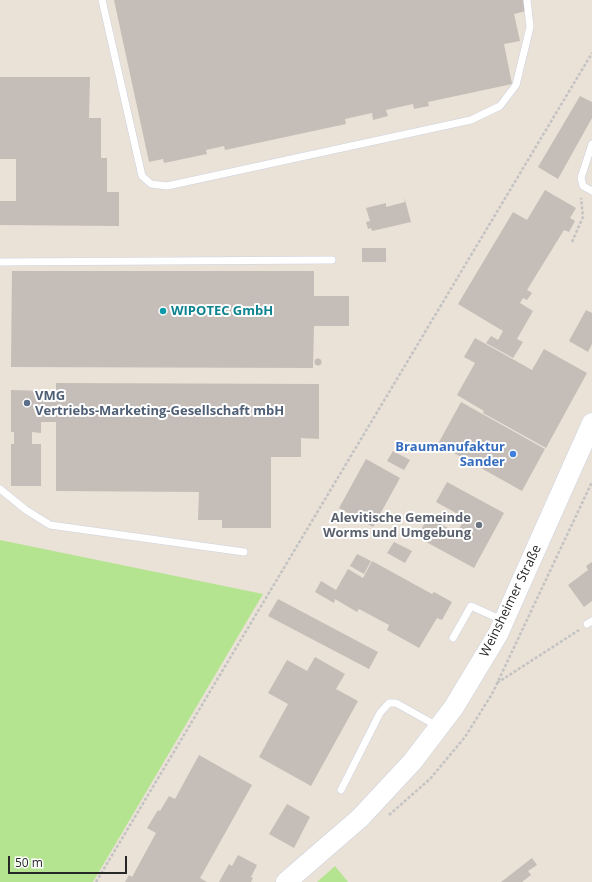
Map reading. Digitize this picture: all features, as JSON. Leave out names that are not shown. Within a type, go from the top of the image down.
[{"type":"main road","name":"Weinsheimer Straße","points":[[286,882],[360,818],[413,761],[454,707],[498,634],[592,423]]},
{"type":"lane","points":[[102,0],[142,176],[151,184],[167,186],[471,120],[500,106],[516,85],[530,27],[527,0]]},
{"type":"lane","points":[[592,144],[581,178],[583,186],[592,191]]},
{"type":"lane","points":[[0,262],[332,260]]},
{"type":"lane","points":[[0,489],[26,510],[50,525],[244,552]]},
{"type":"lane","points":[[453,638],[471,606],[504,621]]},
{"type":"lane","points":[[341,790],[380,713],[389,703],[396,704],[439,727]]},
{"type":"path","points":[[96,882],[592,53]]},
{"type":"path","points":[[572,242],[584,217],[581,197],[583,186]]},
{"type":"path","points":[[497,683],[590,623]]},
{"type":"green space","points":[[0,540],[263,594],[93,882],[0,882]]},
{"type":"green space","points":[[335,866],[348,882],[317,882]]},
{"type":"building","points":[[114,0],[523,0],[526,11],[514,14],[520,41],[504,44],[512,84],[428,102],[429,106],[414,109],[413,104],[386,110],[388,116],[373,120],[372,113],[345,119],[346,124],[225,150],[224,146],[206,150],[207,154],[164,163],[163,159],[149,162]]},
{"type":"building","points":[[0,77],[90,77],[89,118],[101,118],[101,158],[107,158],[107,192],[119,192],[119,226],[0,225],[0,201],[16,201],[16,159],[0,159]]},
{"type":"building","points":[[580,96],[592,102],[592,118],[558,179],[538,167]]},
{"type":"building","points":[[545,190],[576,208],[570,218],[575,221],[569,232],[564,230],[527,290],[532,293],[527,300],[523,298],[520,303],[533,311],[517,339],[523,342],[513,358],[486,343],[491,336],[498,340],[503,331],[458,304],[513,212],[527,220]]},
{"type":"building","points":[[404,196],[411,222],[372,231],[371,228],[368,229],[366,222],[370,221],[366,208],[386,203],[386,207],[405,202]]},
{"type":"building","points":[[362,248],[386,248],[386,262],[362,262]]},
{"type":"building","name":"WIPOTEC GmbH","points":[[12,271],[314,271],[314,296],[349,296],[349,326],[314,326],[313,368],[11,367]]},
{"type":"building","points":[[586,310],[592,313],[592,344],[588,352],[569,341]]},
{"type":"building","points":[[475,338],[532,370],[544,349],[587,373],[546,448],[483,413],[484,411],[457,395],[475,363],[464,357]]},
{"type":"building","points":[[318,358],[321,359],[321,365],[318,366],[315,365],[314,362],[315,359]]},
{"type":"building","points":[[56,383],[319,384],[319,439],[301,438],[301,457],[271,457],[271,528],[222,528],[222,520],[198,520],[199,492],[56,491],[56,422],[41,422],[41,433],[32,432],[32,444],[41,444],[41,486],[11,486],[11,444],[14,444],[14,432],[11,432],[11,390],[42,391],[42,393],[56,394]]},
{"type":"building","points":[[461,402],[545,449],[522,491],[438,444]]},
{"type":"building","points":[[393,451],[410,460],[404,470],[387,461]]},
{"type":"building","points":[[366,459],[400,478],[373,527],[339,508]]},
{"type":"building","name":"Alevitische Gemeinde Worms und Umgebung","points":[[447,482],[504,513],[474,568],[417,537],[428,517],[457,533],[465,518],[436,502]]},
{"type":"building","points":[[394,542],[412,551],[405,563],[387,553]]},
{"type":"building","points":[[357,554],[371,561],[364,574],[350,566]]},
{"type":"building","points":[[372,561],[432,594],[434,592],[452,602],[442,620],[437,618],[419,648],[387,630],[389,625],[359,609],[357,612],[335,599],[334,603],[315,592],[321,581],[336,590],[348,569],[363,578]]},
{"type":"building","points":[[592,562],[592,601],[584,607],[568,585],[588,570],[586,566]]},
{"type":"building","points":[[278,599],[378,652],[369,669],[268,616]]},
{"type":"building","points":[[315,657],[345,674],[336,689],[358,701],[311,786],[259,757],[288,704],[268,693],[287,660],[307,671]]},
{"type":"building","points":[[199,755],[252,785],[200,878],[207,882],[125,882],[129,875],[132,877],[156,833],[147,828],[169,796],[175,799]]},
{"type":"building","points":[[287,804],[310,817],[294,848],[269,834]]},
{"type":"building","points":[[238,855],[257,865],[251,877],[253,878],[251,882],[219,882],[229,864],[232,866]]},
{"type":"building","points":[[532,858],[537,865],[528,871],[531,875],[522,882],[501,882]]},
{"type":"place","name":"WIPOTEC GmbH","points":[[163,311]]},
{"type":"place","name":"VMG Vertriebs-Marketing-Gesellschaft mbH","points":[[27,403]]},
{"type":"place","name":"Braumanufaktur Sander","points":[[513,454]]},
{"type":"place","name":"Alevitische Gemeinde Worms und Umgebung","points":[[479,525]]}]
